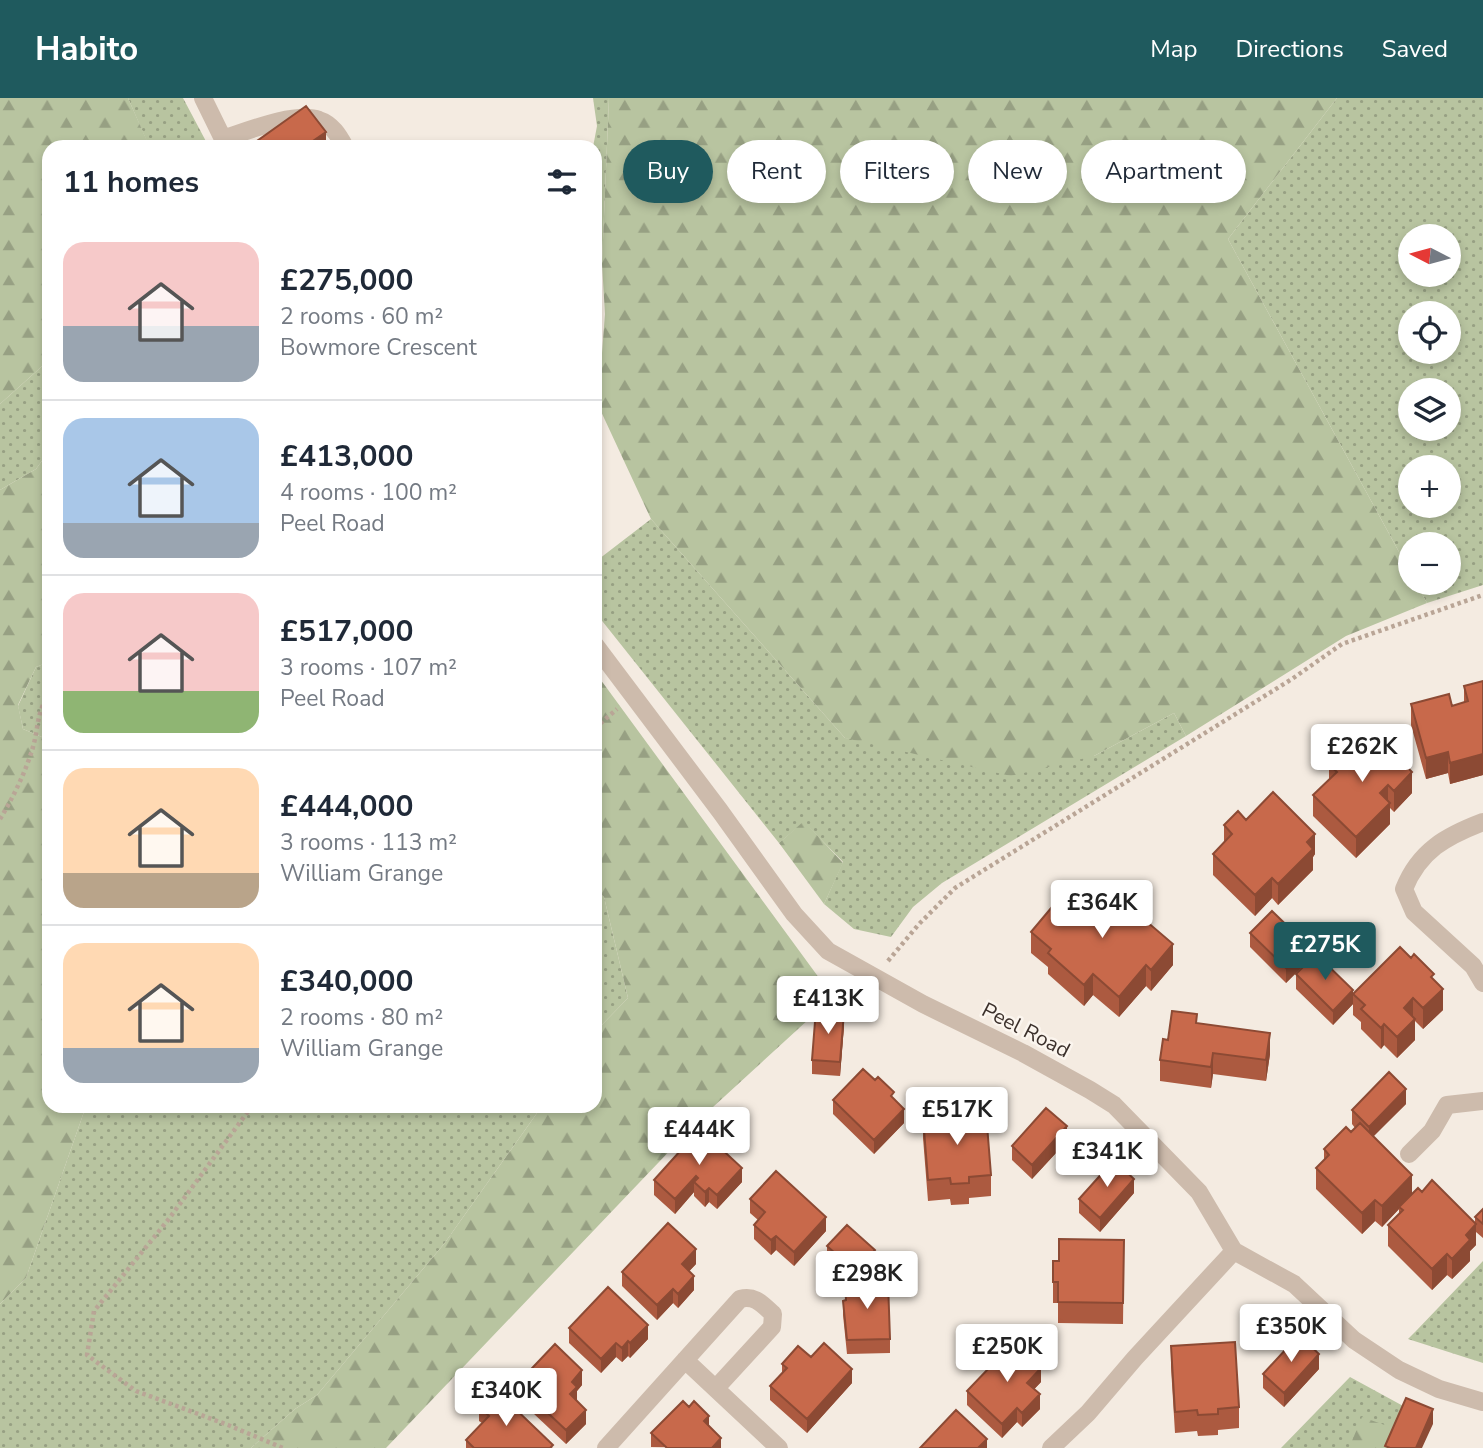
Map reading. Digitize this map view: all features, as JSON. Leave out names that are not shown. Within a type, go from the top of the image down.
[{"type":"street","points":[[203,98],[224,140]]},
{"type":"street","points":[[234,140],[297,118],[319,119],[336,131],[341,140]]},
{"type":"street","name":"Peel Road","points":[[602,654],[794,914],[828,951],[873,978],[1023,1053],[1114,1105],[1199,1192],[1234,1251]]},
{"type":"street","points":[[1483,822],[1459,831],[1434,847],[1412,870],[1404,889],[1414,912],[1473,966],[1483,983]]},
{"type":"street","points":[[1409,1154],[1432,1131],[1447,1105],[1483,1101]]},
{"type":"street","points":[[1051,1448],[1095,1405],[1234,1251],[1294,1284],[1354,1340],[1399,1370],[1439,1390],[1483,1402]]},
{"type":"street","points":[[606,1448],[740,1299],[755,1298],[773,1314],[772,1327],[716,1388]]},
{"type":"street","points":[[685,1360],[779,1448]]},
{"type":"path","points":[[873,978],[919,924],[955,888],[1292,680],[1342,644],[1483,595]]},
{"type":"path","points":[[1,816],[33,747],[37,715],[42,706]]},
{"type":"path","points":[[247,1113],[168,1220],[94,1311],[87,1355],[135,1391],[283,1448]]},
{"type":"green space","points":[[0,98],[128,98],[147,140],[42,140],[42,366],[0,404]]},
{"type":"green space","points":[[128,98],[183,98],[205,140],[146,140]]},
{"type":"green space","points":[[593,98],[609,98],[602,264],[602,140],[594,140],[597,126]]},
{"type":"green space","points":[[609,98],[1337,98],[1228,239],[1398,550],[1398,595],[1423,595],[1427,603],[1346,636],[1186,736],[1174,713],[1094,756],[1011,776],[845,738],[651,519],[602,414],[605,314],[602,264]]},
{"type":"green space","points":[[1337,98],[1483,98],[1483,585],[1461,592],[1461,532],[1398,532],[1398,550],[1228,239]]},
{"type":"green space","points":[[42,366],[42,461],[36,469],[0,490],[0,404]]},
{"type":"green space","points":[[42,461],[42,665],[36,667],[18,705],[23,729],[42,737],[42,1113],[84,1113],[26,1278],[0,1304],[0,490],[36,469]]},
{"type":"green space","points":[[651,519],[845,738],[1094,756],[1174,713],[1186,736],[942,883],[913,907],[891,937],[854,929],[824,904],[843,862],[804,822],[779,843],[602,621],[602,557]]},
{"type":"green space","points":[[1423,595],[1452,595],[1427,603]]},
{"type":"green space","points":[[42,665],[42,737],[23,729],[18,706],[36,667]]},
{"type":"green space","points":[[602,682],[833,997],[701,1118],[386,1448],[251,1448],[295,1409],[317,1395],[444,1244],[537,1113],[602,1113],[602,1025],[628,998],[604,897]]},
{"type":"green space","points":[[804,821],[843,863],[824,904],[779,843]]},
{"type":"green space","points":[[602,895],[604,897],[628,998],[602,1025]]},
{"type":"green space","points":[[84,1113],[537,1113],[444,1244],[317,1395],[295,1409],[251,1448],[0,1448],[0,1304],[26,1278]]},
{"type":"green space","points":[[1483,1261],[1483,1363],[1408,1339],[1416,1331]]},
{"type":"green space","points":[[1350,1377],[1405,1407],[1387,1448],[1281,1448]]},
{"type":"green space","points":[[1362,1417],[1396,1429],[1387,1448],[1349,1448]]},
{"type":"building","points":[[306,106],[326,132],[314,140],[258,140]]},
{"type":"building","points":[[1483,681],[1483,754],[1450,763],[1448,752],[1426,758],[1411,704],[1449,694],[1452,706],[1468,701],[1464,686]]},
{"type":"building","points":[[1374,734],[1412,772],[1394,791],[1388,785],[1380,793],[1390,803],[1356,837],[1313,795],[1337,772],[1329,765],[1351,742],[1359,750]]},
{"type":"building","points":[[1273,792],[1315,834],[1307,842],[1313,849],[1278,884],[1272,878],[1255,895],[1213,854],[1232,834],[1224,825],[1238,811],[1246,820]]},
{"type":"building","points":[[1105,886],[1173,944],[1151,970],[1146,965],[1119,997],[1093,974],[1084,985],[1048,953],[1051,949],[1031,932],[1052,907],[1058,912],[1073,894],[1088,906]]},
{"type":"building","points":[[1272,911],[1308,946],[1286,968],[1250,933]]},
{"type":"building","points":[[1400,947],[1411,958],[1414,954],[1434,974],[1431,977],[1443,989],[1423,1008],[1413,998],[1404,1008],[1415,1019],[1397,1037],[1384,1024],[1381,1028],[1361,1009],[1365,1005],[1353,994]]},
{"type":"building","points":[[1316,954],[1353,990],[1333,1011],[1296,974]]},
{"type":"building","points":[[816,1009],[844,1012],[840,1062],[812,1060]]},
{"type":"building","points":[[1172,1011],[1197,1014],[1196,1023],[1270,1033],[1266,1060],[1213,1053],[1211,1067],[1160,1060],[1163,1039],[1168,1040]]},
{"type":"building","points":[[863,1069],[875,1080],[878,1077],[894,1092],[891,1096],[904,1109],[874,1140],[833,1100]]},
{"type":"building","points":[[1389,1072],[1406,1089],[1369,1127],[1352,1110]]},
{"type":"building","points":[[1046,1108],[1067,1126],[1032,1165],[1012,1146]]},
{"type":"building","points":[[986,1112],[991,1175],[969,1177],[969,1183],[951,1184],[950,1178],[928,1180],[923,1117]]},
{"type":"building","points":[[1360,1123],[1412,1175],[1382,1206],[1375,1200],[1362,1213],[1316,1168],[1329,1155],[1324,1149],[1346,1127],[1351,1132]]},
{"type":"building","points":[[700,1129],[742,1168],[717,1195],[709,1188],[705,1192],[694,1182],[698,1178],[696,1176],[675,1199],[654,1180]]},
{"type":"building","points":[[1114,1160],[1134,1179],[1100,1218],[1079,1199]]},
{"type":"building","points":[[776,1171],[826,1217],[794,1252],[776,1236],[771,1240],[754,1225],[765,1212],[750,1199]]},
{"type":"building","points":[[1432,1180],[1476,1224],[1466,1235],[1470,1240],[1452,1259],[1447,1254],[1432,1269],[1388,1225],[1403,1210],[1399,1207],[1418,1188],[1422,1192]]},
{"type":"building","points":[[1483,1209],[1483,1224],[1475,1217]]},
{"type":"building","points":[[668,1223],[696,1249],[682,1264],[694,1276],[678,1294],[673,1289],[657,1305],[622,1272]]},
{"type":"building","points":[[847,1225],[875,1250],[856,1272],[827,1246]]},
{"type":"building","points":[[1059,1239],[1124,1240],[1123,1303],[1058,1302],[1058,1282],[1053,1282],[1053,1261],[1059,1261]]},
{"type":"building","points":[[888,1282],[890,1339],[847,1340],[843,1301],[846,1300],[845,1283]]},
{"type":"building","points":[[608,1287],[648,1325],[622,1348],[616,1343],[601,1359],[569,1328]]},
{"type":"building","points":[[1299,1335],[1319,1354],[1284,1393],[1263,1374]]},
{"type":"building","points":[[1014,1342],[1041,1368],[1027,1383],[1040,1394],[1022,1413],[1017,1408],[1002,1424],[967,1391]]},
{"type":"building","points":[[1235,1342],[1239,1407],[1218,1409],[1218,1414],[1198,1415],[1197,1410],[1175,1412],[1171,1346]]},
{"type":"building","points":[[824,1343],[852,1369],[807,1419],[770,1386],[787,1368],[782,1364],[798,1346],[811,1357]]},
{"type":"building","points":[[555,1344],[582,1370],[572,1382],[577,1387],[570,1394],[586,1410],[566,1430],[517,1384]]},
{"type":"building","points":[[493,1392],[502,1401],[505,1399],[553,1445],[550,1448],[474,1448],[466,1440],[489,1416],[479,1406]]},
{"type":"building","points":[[1406,1398],[1433,1409],[1416,1448],[1390,1448],[1385,1446]]},
{"type":"building","points":[[683,1401],[689,1407],[694,1401],[709,1416],[704,1421],[721,1438],[712,1448],[667,1448],[651,1433]]},
{"type":"building","points":[[956,1410],[987,1439],[978,1448],[920,1448]]}]
